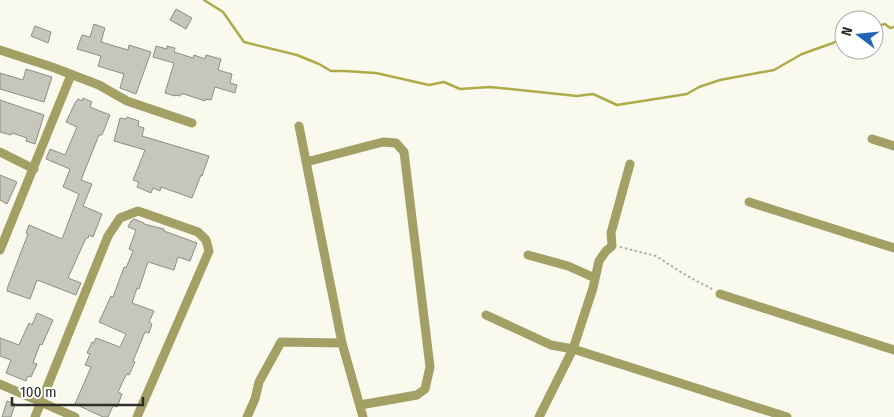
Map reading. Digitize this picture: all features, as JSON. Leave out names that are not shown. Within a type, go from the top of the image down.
[{"type":"street","points":[[0,50],[71,74],[99,85],[127,101],[192,123]]},
{"type":"street","points":[[0,250],[71,74]]},
{"type":"street","points":[[300,126],[342,343],[363,417]]},
{"type":"street","points":[[872,139],[894,146]]},
{"type":"street","points":[[306,162],[383,142],[396,143],[404,152],[430,367],[425,389],[417,395],[360,405]]},
{"type":"street","points":[[0,152],[34,169]]},
{"type":"street","points":[[540,417],[574,349],[599,261],[612,246],[611,233],[630,164]]},
{"type":"street","points":[[749,202],[894,248]]},
{"type":"street","points":[[36,417],[108,236],[120,218],[138,211],[198,232],[206,240],[209,251],[137,417]]},
{"type":"street","points":[[528,254],[568,266],[595,278]]},
{"type":"street","points":[[720,294],[894,350]]},
{"type":"street","points":[[486,315],[551,345],[574,349],[787,417]]},
{"type":"street","points":[[247,417],[255,399],[259,382],[281,342],[342,343]]},
{"type":"street","points":[[0,384],[75,417]]},
{"type":"path","points":[[612,246],[656,256],[720,294]]},
{"type":"building","points":[[176,9],[192,18],[186,29],[170,20]]},
{"type":"building","points":[[94,24],[105,28],[101,42],[128,50],[129,45],[151,52],[136,94],[120,88],[124,74],[98,66],[101,56],[77,49],[82,35],[90,37]]},
{"type":"building","points":[[35,26],[51,32],[48,43],[31,36]]},
{"type":"building","points":[[156,46],[167,49],[167,46],[175,48],[174,52],[193,58],[194,55],[205,59],[206,55],[221,59],[218,70],[232,74],[230,83],[237,85],[235,93],[215,87],[211,100],[205,99],[205,101],[184,94],[175,96],[165,93],[174,63],[153,57]]},
{"type":"building","points":[[26,69],[52,77],[44,102],[0,89],[0,73],[23,80]]},
{"type":"building","points":[[83,98],[92,102],[90,107],[110,115],[102,135],[99,135],[81,180],[92,184],[83,206],[102,214],[93,237],[89,235],[86,238],[68,278],[81,283],[76,295],[37,280],[30,299],[7,291],[8,286],[28,234],[26,233],[29,225],[62,239],[79,194],[63,187],[70,169],[46,159],[50,149],[65,155],[77,127],[66,122],[75,103],[78,99],[82,101]]},
{"type":"building","points":[[0,100],[44,115],[35,144],[26,141],[27,138],[12,133],[11,135],[0,132]]},
{"type":"building","points":[[127,117],[139,121],[138,126],[144,128],[142,136],[209,156],[192,198],[161,187],[160,191],[153,188],[151,193],[137,187],[139,182],[133,180],[145,150],[114,141],[120,118],[126,119]]},
{"type":"building","points":[[0,175],[17,182],[7,204],[0,200]]},
{"type":"building","points":[[134,219],[197,243],[190,261],[178,257],[174,270],[148,262],[132,303],[154,311],[149,322],[152,324],[149,333],[145,332],[133,361],[135,362],[118,392],[122,394],[117,407],[113,406],[108,417],[103,417],[75,404],[91,367],[85,365],[90,354],[87,353],[92,342],[94,343],[96,338],[120,347],[126,334],[99,322],[111,296],[113,297],[124,267],[126,268],[133,251],[129,249],[136,230],[128,227]]},
{"type":"building","points":[[37,313],[53,320],[42,345],[40,344],[33,363],[37,364],[31,377],[28,376],[26,381],[6,373],[11,360],[0,356],[0,338],[19,345],[29,323],[32,325]]},
{"type":"building","points":[[7,401],[15,404],[11,417],[2,417]]},
{"type":"waterway","points":[[204,0],[223,12],[244,42],[297,55],[331,71],[376,73],[429,85],[444,82],[460,89],[490,87],[577,96],[593,94],[617,105],[687,94],[699,87],[720,80],[774,70],[802,54],[834,42]]},
{"type":"waterway","points":[[884,24],[890,28],[894,27]]}]
